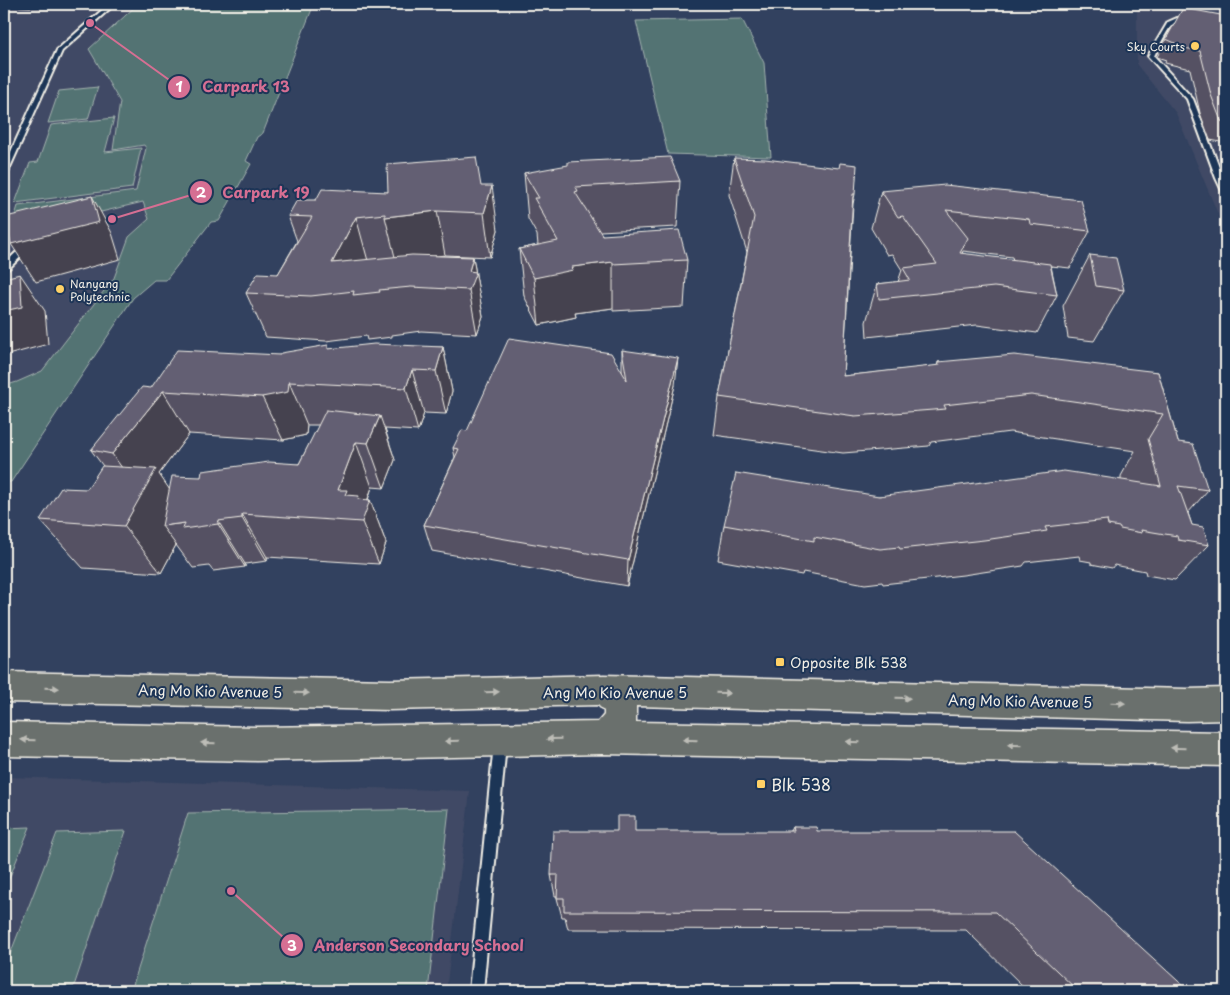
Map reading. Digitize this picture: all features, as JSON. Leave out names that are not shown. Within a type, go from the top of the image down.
[{"type":"main road","name":"Ang Mo Kio Avenue 5","points":[[4,687],[390,695],[604,690],[1187,705],[1226,704]]},
{"type":"main road","points":[[602,738],[618,726],[621,719],[619,703],[604,690]]},
{"type":"main road","points":[[4,740],[257,744],[602,738],[1226,749]]},
{"type":"lane","points":[[4,174],[60,50],[112,4]]},
{"type":"lane","points":[[1199,23],[1176,20],[1170,23],[1151,56],[1190,99],[1226,193]]},
{"type":"lane","points":[[4,268],[36,238]]},
{"type":"lane","points":[[476,991],[501,740]]},
{"type":"shaded area","name":"Nanyang Polytechnic","points":[[4,4],[138,4],[89,49],[175,199],[4,429]]},
{"type":"shaded area","points":[[1226,5],[1226,233],[1176,113],[1137,65],[1137,9]]},
{"type":"shaded area","points":[[4,777],[470,791],[446,991],[4,991]]},
{"type":"green space","points":[[138,4],[314,4],[263,133],[257,137],[246,161],[251,164],[219,221],[211,222],[166,280],[154,280],[133,298],[11,482],[4,482],[4,386],[42,371],[114,278],[129,237],[149,219],[143,202],[80,217],[14,219],[18,206],[136,191],[146,148],[144,145],[113,150],[120,102],[89,49]]},
{"type":"green space","points":[[742,19],[764,63],[771,157],[668,154],[636,21]]},
{"type":"green space","points":[[98,87],[88,119],[48,123],[59,91]]},
{"type":"green space","points":[[114,118],[105,152],[141,148],[132,188],[15,203],[30,163],[38,162],[51,125]]},
{"type":"green space","points":[[449,809],[428,991],[131,991],[188,813]]},
{"type":"green space","points":[[30,827],[4,891],[4,828]]},
{"type":"green space","points":[[126,831],[74,986],[4,989],[4,970],[57,833]]},
{"type":"building","points":[[1183,8],[1226,16],[1226,122],[1221,121],[1211,95],[1200,51],[1173,46],[1175,43],[1166,39]]},
{"type":"building","points":[[476,157],[481,186],[492,186],[484,213],[437,211],[385,217],[385,214],[356,217],[332,263],[412,255],[473,257],[469,271],[476,272],[469,290],[411,287],[353,295],[354,291],[311,296],[246,293],[258,273],[278,274],[312,217],[288,216],[297,200],[316,200],[322,189],[388,192],[387,164]]},
{"type":"building","points":[[670,157],[680,181],[576,187],[578,191],[575,192],[602,235],[679,230],[687,260],[613,264],[613,262],[572,267],[573,270],[534,278],[519,249],[558,241],[534,198],[539,198],[524,173],[568,165],[568,162]]},
{"type":"building","points":[[734,158],[765,159],[839,168],[840,163],[857,165],[855,194],[853,194],[843,376],[940,365],[938,362],[1014,355],[1158,372],[1178,442],[1193,444],[1208,490],[1178,486],[1192,525],[1203,527],[1209,545],[1178,540],[1177,536],[1141,530],[1142,533],[1120,529],[1119,527],[1108,525],[1107,520],[1045,527],[1047,531],[984,540],[900,549],[899,547],[880,549],[814,537],[814,541],[724,525],[736,473],[879,496],[1064,471],[1161,486],[1148,439],[1163,414],[1031,395],[944,405],[946,409],[855,416],[719,397],[754,217]]},
{"type":"building","points":[[945,185],[1081,200],[1090,231],[1030,224],[1029,219],[946,210],[968,238],[960,253],[1050,264],[1057,295],[994,287],[879,299],[877,284],[910,280],[903,268],[937,264],[903,216],[898,217],[881,191]]},
{"type":"building","points":[[92,196],[99,222],[11,244],[6,217]]},
{"type":"building","points":[[1090,255],[1116,258],[1124,290],[1096,286]]},
{"type":"building","points":[[20,274],[22,307],[4,311],[4,278]]},
{"type":"building","points":[[509,338],[611,353],[627,380],[622,350],[678,358],[628,560],[424,525],[459,449],[453,448],[462,430],[467,431]]},
{"type":"building","points":[[374,344],[443,347],[436,371],[412,370],[406,388],[289,382],[288,392],[262,397],[163,391],[112,454],[91,450],[142,387],[151,388],[177,350],[280,355],[281,353],[328,345],[328,349]]},
{"type":"building","points":[[326,410],[380,416],[368,443],[356,442],[338,490],[347,490],[345,495],[359,496],[358,499],[370,500],[362,522],[242,514],[242,518],[218,521],[218,524],[183,529],[185,523],[162,526],[172,476],[201,477],[202,471],[269,462],[299,464]]},
{"type":"building","points":[[102,466],[156,469],[124,526],[40,520],[61,488],[87,489]]},
{"type":"building","points":[[617,816],[635,816],[635,831],[794,831],[793,827],[816,827],[817,831],[1014,831],[1189,991],[1078,991],[995,912],[564,911],[564,898],[557,898],[558,875],[551,875],[553,831],[617,831]]},
{"type":"place","name":"Carpark 13","points":[[90,23]]},
{"type":"place","name":"Sky Courts","points":[[1195,46]]},
{"type":"place","name":"Carpark 19","points":[[112,219]]},
{"type":"place","name":"Nanyang Polytechnic","points":[[60,289]]},
{"type":"place","name":"Opposite Blk 538","points":[[780,662]]},
{"type":"place","name":"Blk 538","points":[[761,784]]},
{"type":"place","name":"Anderson Secondary School","points":[[231,891]]}]
